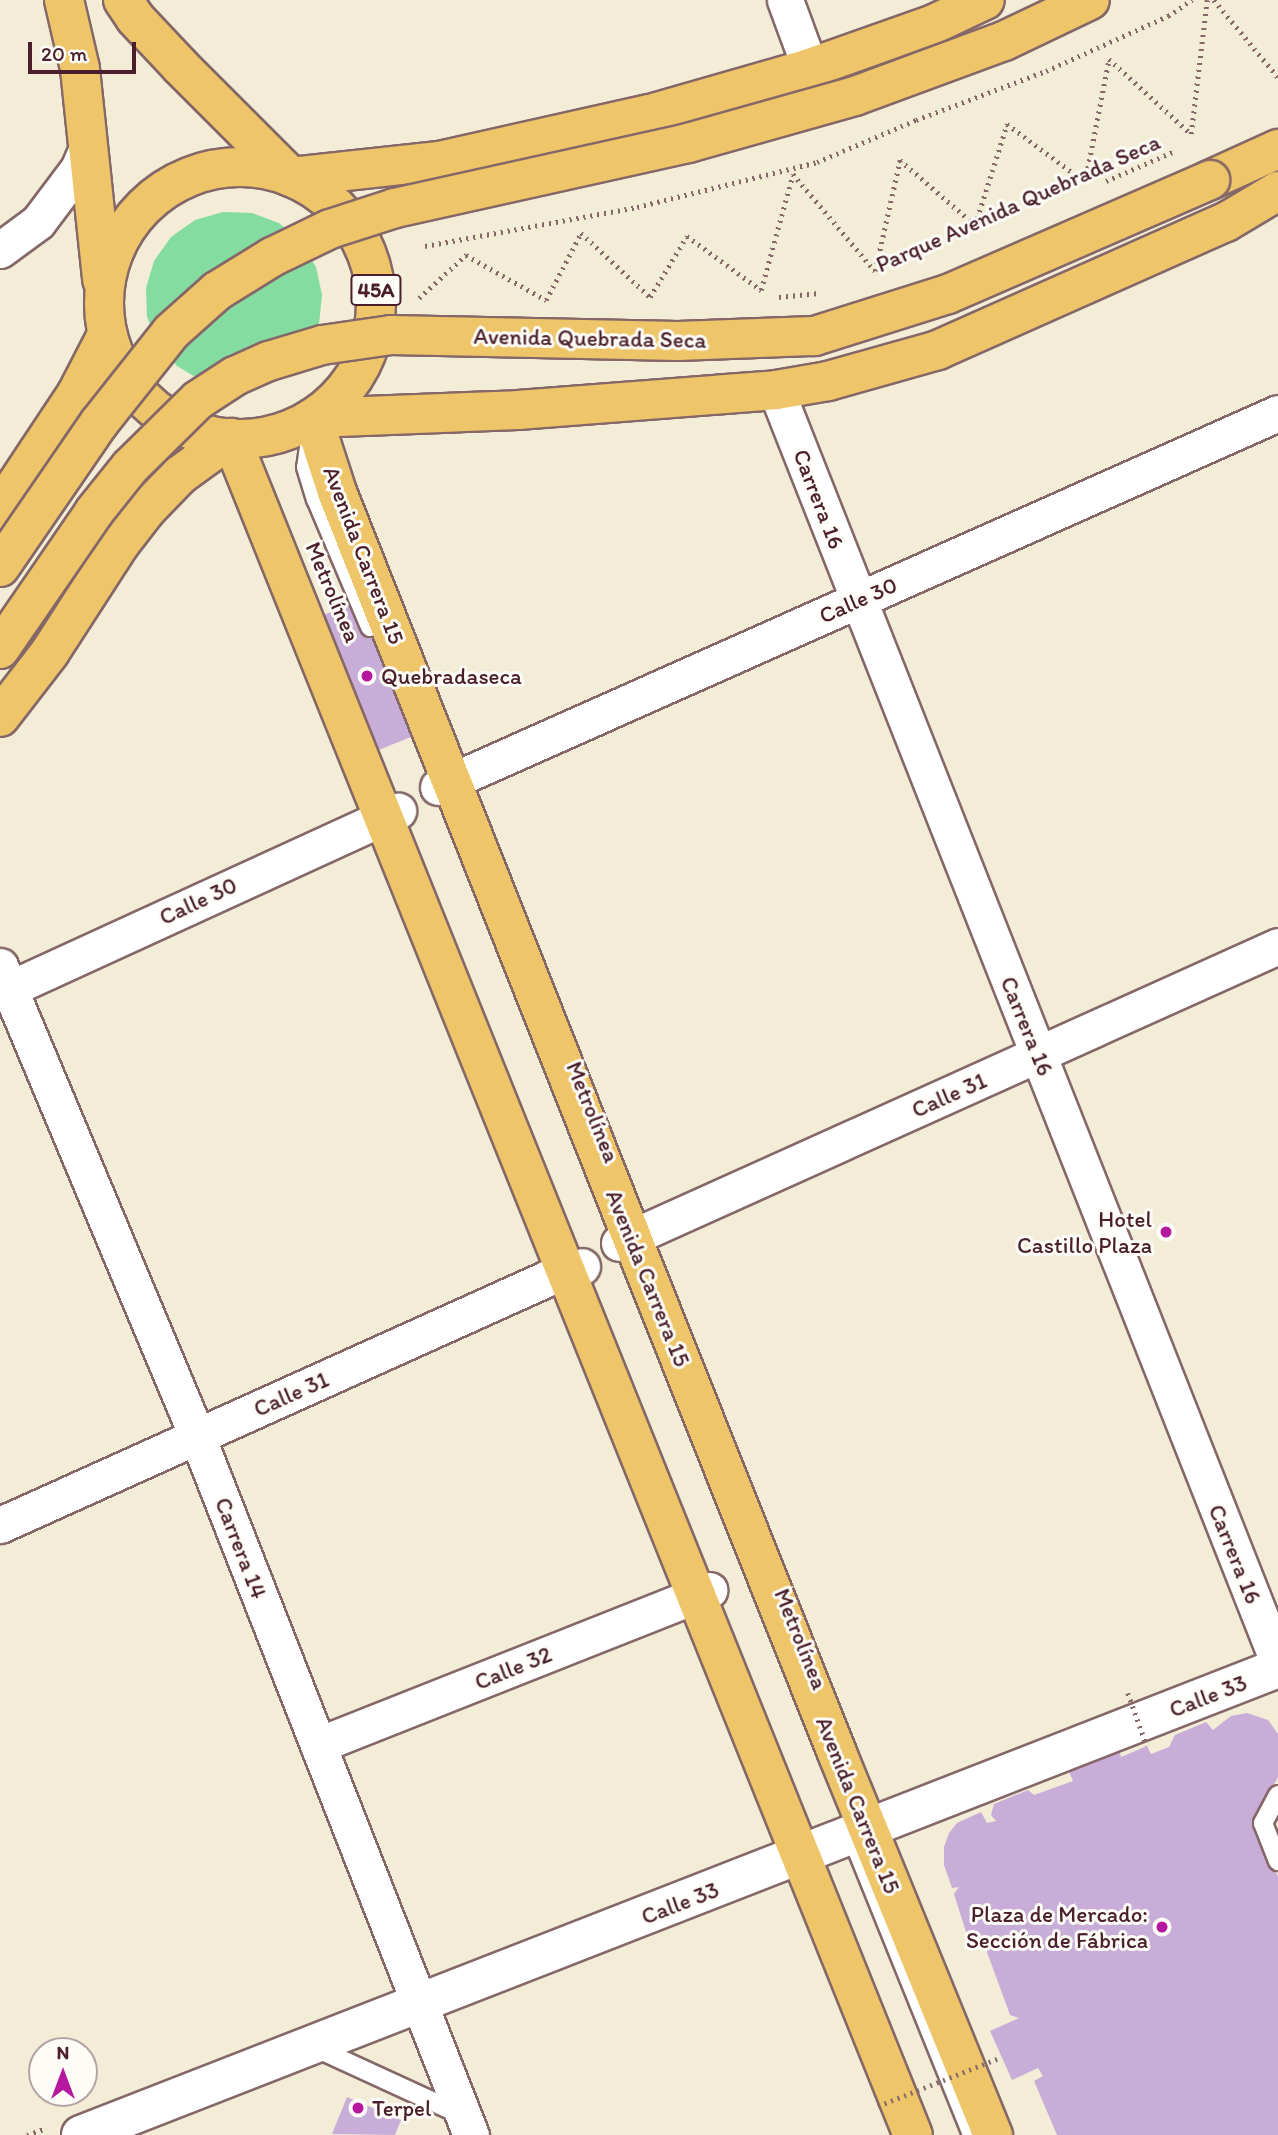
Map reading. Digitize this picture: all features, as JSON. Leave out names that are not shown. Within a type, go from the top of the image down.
[{"type":"main road","name":"45A","points":[[64,0],[80,69],[107,335],[123,375],[152,407],[189,429],[231,439],[274,434],[313,418],[341,394],[362,364],[374,330],[394,296],[351,223],[324,196],[291,177],[180,66],[135,18],[123,0]]},
{"type":"main road","points":[[291,177],[392,168],[506,148],[650,114],[810,68],[934,24],[985,0]]},
{"type":"main road","points":[[0,567],[99,423],[172,332],[217,291],[272,257],[330,229],[395,208],[688,143],[855,96],[1004,41],[1090,0]]},
{"type":"main road","name":"Avenida Quebrada Seca","points":[[0,649],[94,512],[147,448],[198,400],[235,376],[269,361],[321,345],[391,335],[678,341],[815,336],[948,294],[1267,154]]},
{"type":"main road","name":"45A","points":[[103,292],[113,251],[135,215],[167,187],[207,170],[239,167],[291,177]]},
{"type":"main road","points":[[313,418],[518,411],[776,390],[828,381],[938,350],[1214,228],[1276,197]]},
{"type":"main road","points":[[0,509],[77,393],[107,335]]},
{"type":"main road","name":"Avenida Carrera 15","points":[[313,418],[337,492],[445,784],[860,1833],[993,2135]]},
{"type":"main road","points":[[0,717],[50,652],[120,544],[147,509],[180,475],[231,439],[390,814],[574,1269],[807,1853],[913,2135]]},
{"type":"street","points":[[785,0],[810,68]]},
{"type":"street","points":[[0,250],[38,222],[78,169],[88,145]]},
{"type":"street","points":[[1267,154],[1276,197]]},
{"type":"street","name":"Carrera 16","points":[[776,390],[1278,1662]]},
{"type":"street","name":"Calle 30","points":[[445,784],[1278,413]]},
{"type":"street","name":"Calle 30","points":[[3,983],[390,814]]},
{"type":"street","name":"Calle 31","points":[[626,1241],[1278,946]]},
{"type":"street","name":"Carrera 14","points":[[3,983],[197,1436],[467,2125]]},
{"type":"street","name":"Calle 31","points":[[0,1525],[574,1269]]},
{"type":"street","name":"Calle 32","points":[[318,1745],[702,1592]]},
{"type":"street","name":"Calle 33","points":[[81,2135],[1278,1668]]},
{"type":"lane","points":[[390,814],[530,1134]]},
{"type":"lane","points":[[560,1208],[574,1269],[609,1330],[702,1592]]},
{"type":"lane","points":[[1278,1795],[1263,1823],[1278,1861]]},
{"type":"lane","points":[[860,1833],[972,2135]]},
{"type":"lane","points":[[807,1853],[928,2135]]},
{"type":"lane","points":[[311,2046],[467,2125]]},
{"type":"path","name":"Parque Avenida Quebrada Seca","points":[[394,296],[420,298],[466,256],[546,300],[580,233],[650,297],[687,236],[761,290],[793,174],[875,271],[900,160],[975,225],[1007,124],[1086,182],[1109,59],[1191,134],[1207,0]]},
{"type":"path","points":[[1214,0],[1278,77]]},
{"type":"path","name":"Parque Avenida Quebrada Seca","points":[[1104,182],[1178,149]]},
{"type":"path","points":[[773,297],[823,292]]},
{"type":"path","points":[[645,303],[658,303]]},
{"type":"path","points":[[538,304],[552,304]]},
{"type":"path","points":[[878,2106],[1002,2057]]},
{"type":"green space","points":[[223,212],[252,213],[279,223],[301,242],[316,267],[322,295],[319,324],[306,350],[202,381],[177,366],[158,344],[147,317],[146,288],[154,261],[171,237],[195,220]]},
{"type":"building","name":"Quebradaseca","points":[[358,601],[413,736],[377,751],[323,615]]},
{"type":"building","points":[[1247,1713],[1268,1720],[1278,1734],[1278,1777],[1255,1821],[1278,1877],[1278,2135],[1057,2135],[1034,2081],[1043,2076],[1038,2068],[1012,2080],[990,2031],[1019,2018],[1010,2015],[980,1933],[966,1932],[954,1894],[959,1887],[952,1888],[944,1865],[944,1847],[949,1833],[957,1823],[981,1812],[987,1823],[996,1821],[991,1815],[994,1804],[1028,1790],[1034,1795],[1073,1781],[1066,1765],[1118,1746],[1121,1757],[1147,1746],[1151,1754],[1169,1747],[1175,1735],[1206,1722],[1213,1730],[1231,1716]]},
{"type":"building","name":"Terpel","points":[[347,2097],[401,2120],[395,2135],[332,2134]]},
{"type":"place","name":"Quebradaseca","points":[[367,676]]},
{"type":"place","name":"Hotel Castillo Plaza","points":[[1166,1232]]},
{"type":"place","name":"Plaza de Mercado: Sección de Fábrica","points":[[1162,1927]]},
{"type":"place","name":"Terpel","points":[[358,2108]]}]
